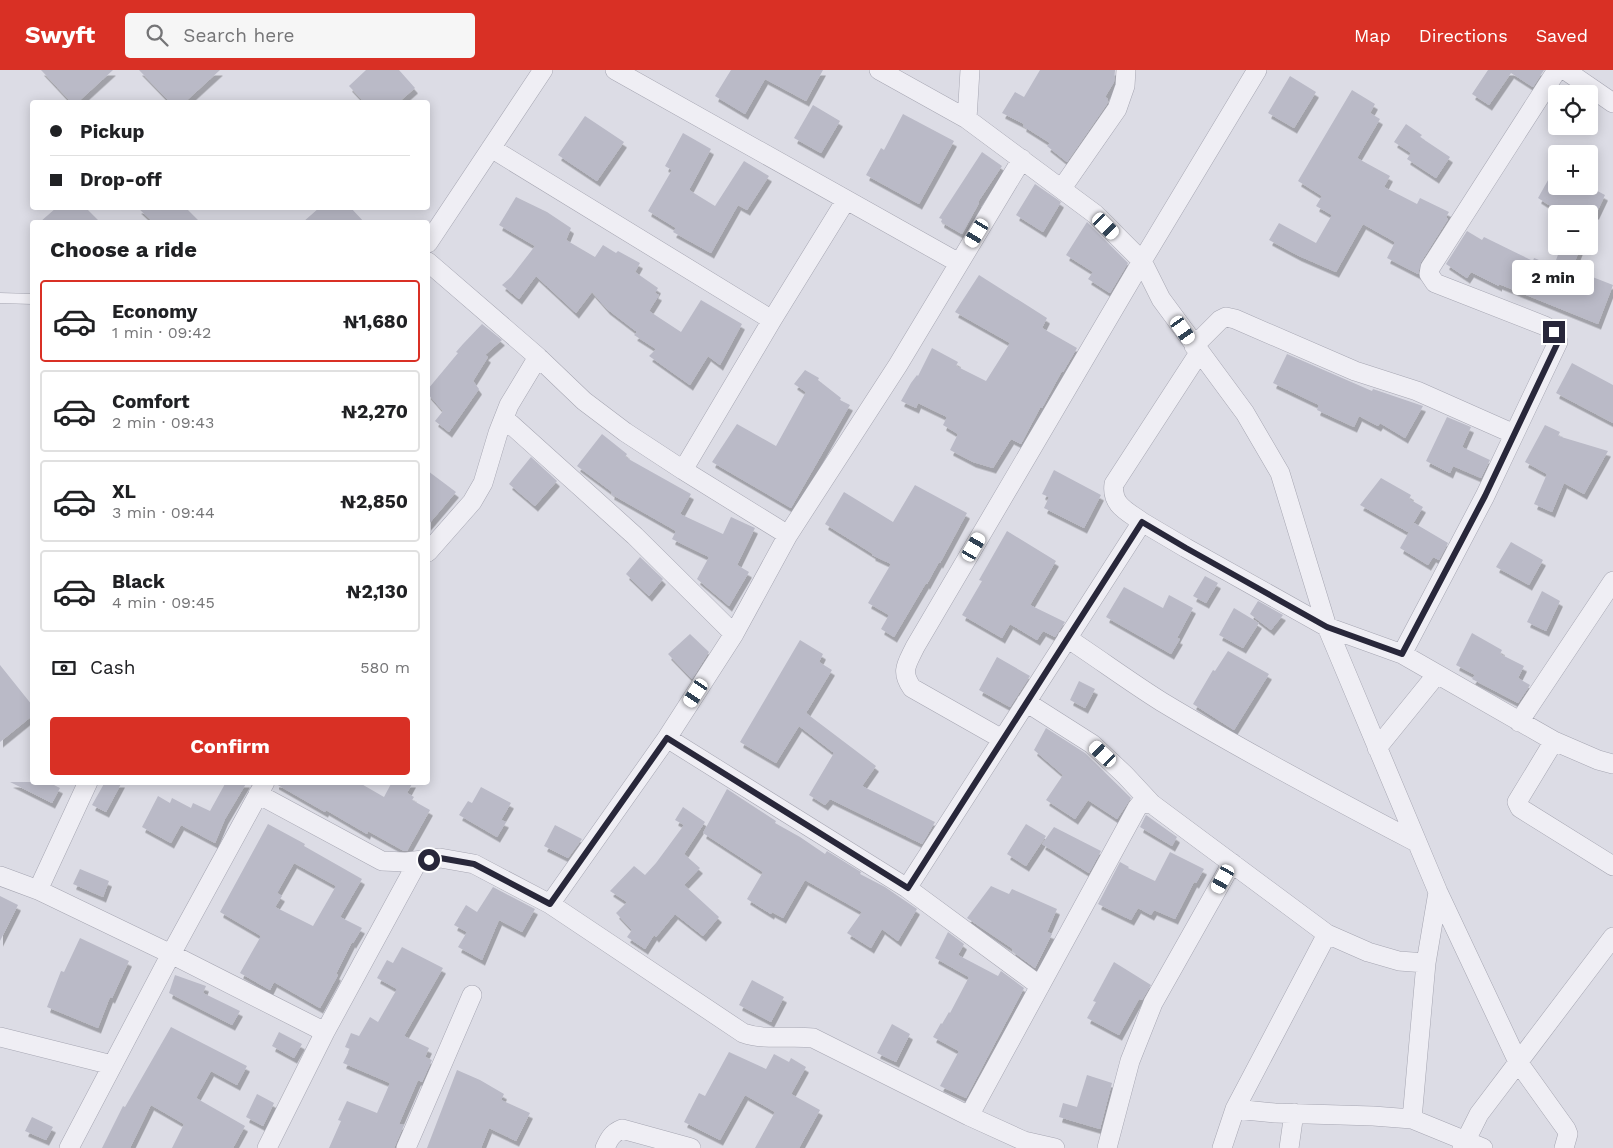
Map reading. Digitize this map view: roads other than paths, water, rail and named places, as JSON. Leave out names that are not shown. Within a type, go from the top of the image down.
[{"type":"street","points":[[430,240],[543,70]]},
{"type":"street","points":[[615,70],[959,263]]},
{"type":"street","points":[[879,70],[967,119],[1062,188],[1094,214],[1142,261],[1157,292],[1245,413],[1280,473],[1327,627],[1416,842],[1518,1062],[1566,1129],[1568,1134],[1564,1148]]},
{"type":"street","points":[[967,119],[970,70]]},
{"type":"street","points":[[1062,188],[1116,109],[1125,86],[1126,70]]},
{"type":"street","points":[[1002,739],[912,688],[906,679],[905,668],[915,647],[1142,261],[1257,70]]},
{"type":"street","points":[[1402,654],[1485,496],[1558,342],[1554,332],[1544,326],[1435,282],[1429,274],[1430,268],[1557,70]]},
{"type":"street","points":[[1565,70],[1613,103]]},
{"type":"street","points":[[491,148],[772,320]]},
{"type":"street","points":[[550,904],[667,738],[734,634],[788,535],[898,365],[1022,159]]},
{"type":"street","points":[[683,470],[846,200]]},
{"type":"street","points":[[430,264],[584,401],[625,432],[788,535]]},
{"type":"street","points":[[1514,434],[1417,391],[1355,371],[1235,319],[1226,317],[1220,320],[1197,349],[1114,484],[1113,494],[1116,502],[1142,522],[1327,627],[1402,654],[1554,741],[1598,760],[1613,764]]},
{"type":"street","points":[[430,550],[472,502],[484,483],[498,433],[509,405],[538,358]]},
{"type":"street","points":[[504,418],[635,536],[734,634]]},
{"type":"street","points":[[908,888],[1142,522]]},
{"type":"street","points":[[1518,722],[1613,581]]},
{"type":"street","points":[[1067,638],[1160,700],[1216,733],[1298,780],[1416,842]]},
{"type":"street","points":[[1377,748],[1437,674]]},
{"type":"street","points":[[1026,702],[1092,744],[1152,804],[1327,934],[1368,952],[1399,961],[1426,963]]},
{"type":"street","points":[[667,738],[908,888],[1040,986]]},
{"type":"street","points":[[1554,741],[1517,802],[1520,808],[1613,866]]},
{"type":"street","points":[[38,890],[87,785]]},
{"type":"street","points":[[68,1148],[262,788],[382,861],[406,862],[440,858],[474,864],[550,904],[743,1033],[765,1038],[814,1038],[1022,1144],[1055,1148]]},
{"type":"street","points":[[969,1116],[1137,808],[1141,803],[1152,804]]},
{"type":"street","points":[[267,1148],[325,1032],[418,861]]},
{"type":"street","points":[[1107,1148],[1130,1060],[1153,1003],[1232,863]]},
{"type":"street","points":[[0,876],[38,890],[171,954],[325,1032]]},
{"type":"street","points":[[1412,1119],[1426,963],[1438,892]]},
{"type":"street","points":[[1222,1148],[1235,1109],[1327,934]]},
{"type":"street","points":[[1464,1144],[1479,1114],[1613,937]]},
{"type":"street","points":[[406,1148],[472,996]]},
{"type":"street","points":[[0,1037],[112,1065]]},
{"type":"street","points":[[1235,1109],[1412,1119],[1464,1144],[1484,1148]]},
{"type":"street","points":[[1289,1148],[1294,1113]]},
{"type":"street","points":[[605,1148],[615,1132],[622,1129],[691,1148]]},
{"type":"lane","points":[[0,298],[30,299]]}]
